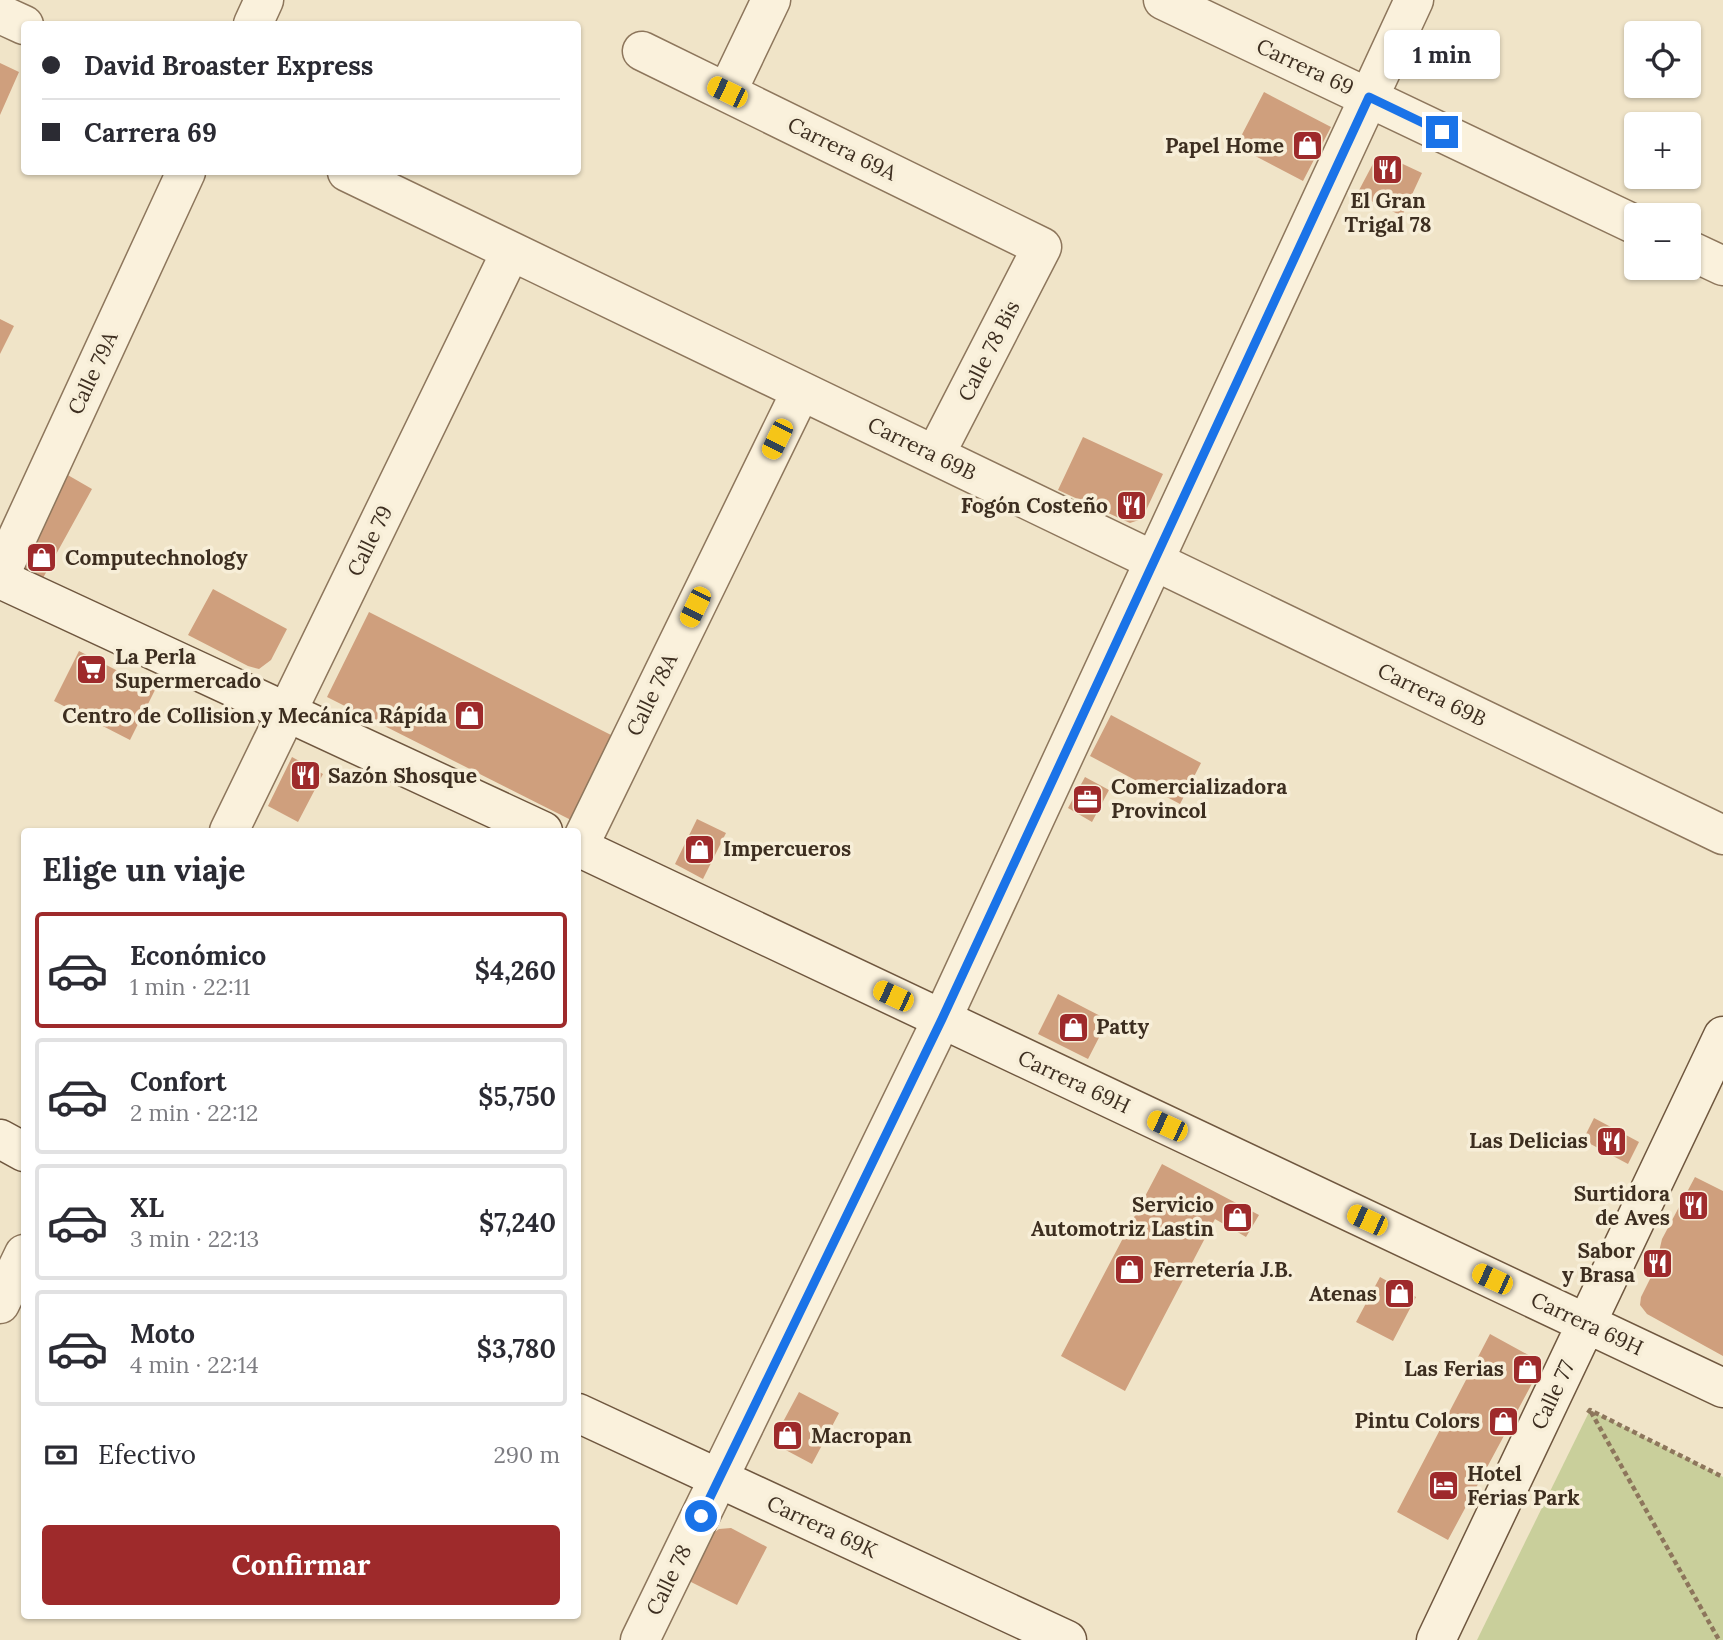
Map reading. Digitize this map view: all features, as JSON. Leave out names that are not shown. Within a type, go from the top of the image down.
[{"type":"street","points":[[254,21],[264,0]]},
{"type":"street","points":[[727,92],[771,0]]},
{"type":"street","name":"Carrera 69","points":[[1163,0],[1624,219]]},
{"type":"street","name":"Calle 78","points":[[640,1640],[942,1019],[1414,0]]},
{"type":"street","points":[[0,14],[21,24]]},
{"type":"street","name":"Carrera 69A","points":[[642,51],[1042,247]]},
{"type":"street","name":"Calle 79A","points":[[0,577],[185,175]]},
{"type":"street","name":"Carrera 69B","points":[[354,175],[1723,835]]},
{"type":"street","name":"Calle 78 Bis","points":[[936,455],[1042,247]]},
{"type":"street","name":"Calle 79","points":[[230,828],[511,251]]},
{"type":"street","points":[[1701,256],[1723,266]]},
{"type":"street","name":"Calle 78A","points":[[581,842],[801,391]]},
{"type":"street","points":[[0,577],[537,828]]},
{"type":"street","name":"Carrera 69H","points":[[581,849],[1723,1388]]},
{"type":"street","name":"Calle 77","points":[[1436,1640],[1723,1036]]},
{"type":"street","points":[[0,1139],[21,1150]]},
{"type":"street","points":[[0,1304],[21,1260]]},
{"type":"street","name":"Carrera 69K","points":[[581,1414],[1067,1640]]},
{"type":"path","points":[[1584,1422],[1590,1410]]},
{"type":"path","points":[[1590,1410],[1723,1477]]},
{"type":"path","points":[[1590,1410],[1719,1640]]},
{"type":"green space","points":[[1590,1410],[1723,1477],[1723,1640],[1477,1640]]},
{"type":"building","points":[[0,63],[19,72],[0,115]]},
{"type":"building","points":[[1264,92],[1331,127],[1303,181],[1236,146]]},
{"type":"building","points":[[1376,158],[1390,158],[1422,173],[1402,216],[1357,194]]},
{"type":"building","points":[[0,319],[14,326],[0,354]]},
{"type":"building","points":[[1083,437],[1163,474],[1142,519],[1130,523],[1058,490]]},
{"type":"building","points":[[66,474],[92,489],[43,578],[16,564]]},
{"type":"building","points":[[213,589],[287,629],[271,660],[259,669],[188,635]]},
{"type":"building","name":"Centro de Collision y Mecáníca Rápída","points":[[369,612],[613,736],[571,820],[327,697]]},
{"type":"building","points":[[79,651],[155,690],[130,740],[54,701]]},
{"type":"building","points":[[1111,715],[1201,763],[1180,804],[1090,756]]},
{"type":"building","points":[[292,757],[323,774],[298,822],[268,806]]},
{"type":"building","name":"Comercializadora Provincol","points":[[1085,777],[1109,790],[1092,822],[1068,808]]},
{"type":"building","name":"Impercueros","points":[[697,819],[726,833],[703,879],[675,864]]},
{"type":"building","name":"Patty","points":[[1058,994],[1108,1020],[1088,1059],[1038,1034]]},
{"type":"building","name":"Las Delicias","points":[[1594,1118],[1639,1142],[1628,1164],[1583,1140]]},
{"type":"building","points":[[1162,1164],[1259,1215],[1246,1237],[1215,1219],[1125,1391],[1061,1356]]},
{"type":"building","points":[[1695,1177],[1723,1191],[1723,1356],[1647,1314],[1640,1305],[1641,1297],[1655,1269],[1662,1239]]},
{"type":"building","points":[[1380,1277],[1416,1297],[1393,1341],[1356,1322]]},
{"type":"building","points":[[1490,1334],[1543,1363],[1448,1540],[1397,1512]]},
{"type":"building","points":[[799,1392],[839,1413],[812,1464],[780,1447],[777,1433]]},
{"type":"building","points":[[731,1528],[767,1547],[737,1605],[689,1581],[712,1534],[719,1529]]},
{"type":"place","name":"Papel Home","points":[[1307,146]]},
{"type":"place","name":"El Gran Trigal 78","points":[[1388,169]]},
{"type":"place","name":"Fogón Costeño","points":[[1131,506]]},
{"type":"place","name":"Computechnology","points":[[42,558]]},
{"type":"place","name":"La Perla Supermercado","points":[[92,669]]},
{"type":"place","name":"Centro de Collision y Mecáníca Rápída","points":[[470,716]]},
{"type":"place","name":"Sazón Shosque","points":[[305,776]]},
{"type":"place","name":"Comercializadora Provincol","points":[[1088,799]]},
{"type":"place","name":"Impercueros","points":[[700,849]]},
{"type":"place","name":"Patty","points":[[1073,1027]]},
{"type":"place","name":"Las Delicias","points":[[1611,1141]]},
{"type":"place","name":"Surtidora de Aves","points":[[1693,1206]]},
{"type":"place","name":"Servicio Automotriz Lastin","points":[[1237,1217]]},
{"type":"place","name":"Sabor y Brasa","points":[[1658,1263]]},
{"type":"place","name":"Ferretería J.B.","points":[[1130,1270]]},
{"type":"place","name":"Atenas","points":[[1400,1294]]},
{"type":"place","name":"Las Ferias","points":[[1527,1369]]},
{"type":"place","name":"Pintu Colors","points":[[1503,1421]]},
{"type":"place","name":"Macropan","points":[[788,1436]]},
{"type":"place","name":"Hotel Ferias Park","points":[[1444,1486]]},
{"type":"route","points":[[701,1516],[942,1019],[1369,97],[1442,132]]}]
